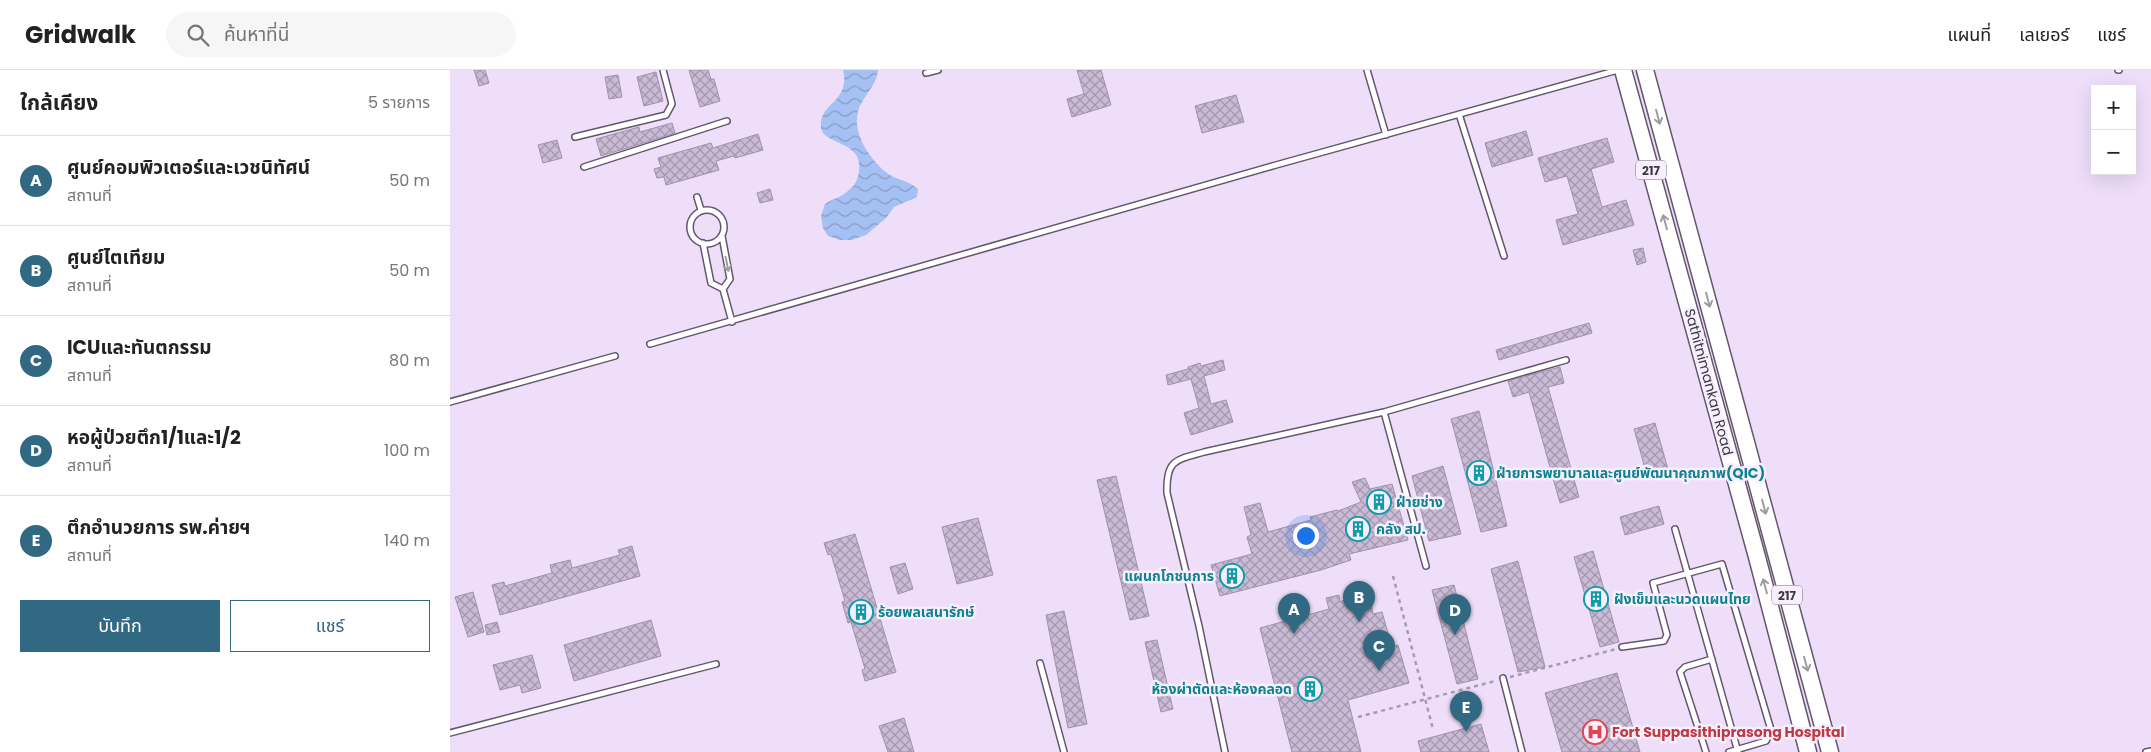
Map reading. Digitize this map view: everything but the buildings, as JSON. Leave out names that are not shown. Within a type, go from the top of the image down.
[{"type":"main road","name":"Sathitnimankan Road","points":[[1623,70],[1757,557],[1808,752]]},
{"type":"main road","name":"Sathitnimankan Road","points":[[1645,70],[1829,749]]},
{"type":"main road","points":[[1808,752],[1829,749]]},
{"type":"lane","points":[[575,137],[666,115],[672,104],[663,70]]},
{"type":"lane","points":[[926,73],[938,70]]},
{"type":"lane","points":[[1367,70],[1386,134]]},
{"type":"lane","points":[[650,344],[1386,134],[1618,70]]},
{"type":"lane","points":[[1459,114],[1504,256]]},
{"type":"lane","points":[[584,167],[727,121]]},
{"type":"lane","points":[[697,197],[701,210]]},
{"type":"lane","points":[[722,236],[713,243],[703,244],[694,238],[690,227],[693,217],[701,210],[712,210],[721,216],[725,226],[722,236],[730,279],[723,289]]},
{"type":"lane","points":[[703,244],[711,283],[723,289],[732,322]]},
{"type":"lane","points":[[450,402],[615,356]]},
{"type":"lane","points":[[1225,752],[1199,626],[1167,493],[1166,476],[1170,466],[1182,458],[1204,452],[1384,412],[1566,360]]},
{"type":"lane","points":[[1384,412],[1426,566]]},
{"type":"lane","points":[[1675,529],[1738,751]]},
{"type":"lane","points":[[1622,647],[1664,641],[1667,635],[1653,583],[1722,564],[1771,730],[1766,741],[1738,751],[1729,752]]},
{"type":"lane","points":[[1706,752],[1680,672],[1684,667],[1712,659]]},
{"type":"lane","points":[[1040,663],[1064,752]]},
{"type":"lane","points":[[450,733],[716,664]]},
{"type":"lane","points":[[1503,678],[1522,752]]},
{"type":"lane","points":[[2146,752],[2151,750]]},
{"type":"path","points":[[1393,576],[1432,729]]},
{"type":"path","points":[[1358,716],[1622,647]]},
{"type":"water","points":[[843,70],[878,70],[875,81],[858,112],[857,120],[860,137],[869,154],[881,168],[918,189],[917,197],[894,207],[886,218],[866,235],[852,240],[840,240],[828,236],[823,228],[821,216],[825,204],[843,195],[853,187],[859,171],[859,161],[856,154],[829,138],[821,128],[821,119],[824,113],[843,89]]},
{"type":"place","name":"ฝ่ายการพยาบาลและศูนย์พัฒนาคุณภาพ(QIC)","points":[[1479,473]]},
{"type":"place","name":"ฝ่ายช่าง","points":[[1379,502]]},
{"type":"place","name":"คลัง สป.","points":[[1358,529]]},
{"type":"place","name":"แผนกโภชนการ","points":[[1232,576]]},
{"type":"place","name":"ฝังเข็มและนวดแผนไทย","points":[[1596,599]]},
{"type":"place","name":"ร้อยพลเสนารักษ์","points":[[861,612]]},
{"type":"place","name":"ศูนย์ไตเทียม","points":[[1359,622]]},
{"type":"place","name":"ศูนย์คอมพิวเตอร์และเวชนิทัศน์","points":[[1294,634]]},
{"type":"place","name":"หอผู้ป่วยตึก1/1และ1/2","points":[[1455,635]]},
{"type":"place","name":"ICUและทันตกรรม","points":[[1379,671]]},
{"type":"place","name":"ห้องผ่าตัดและห้องคลอด","points":[[1310,689]]},
{"type":"place","name":"ตึกอำนวยการ รพ.ค่ายฯ","points":[[1466,732]]},
{"type":"place","name":"Fort Suppasithiprasong Hospital","points":[[1595,732]]}]
